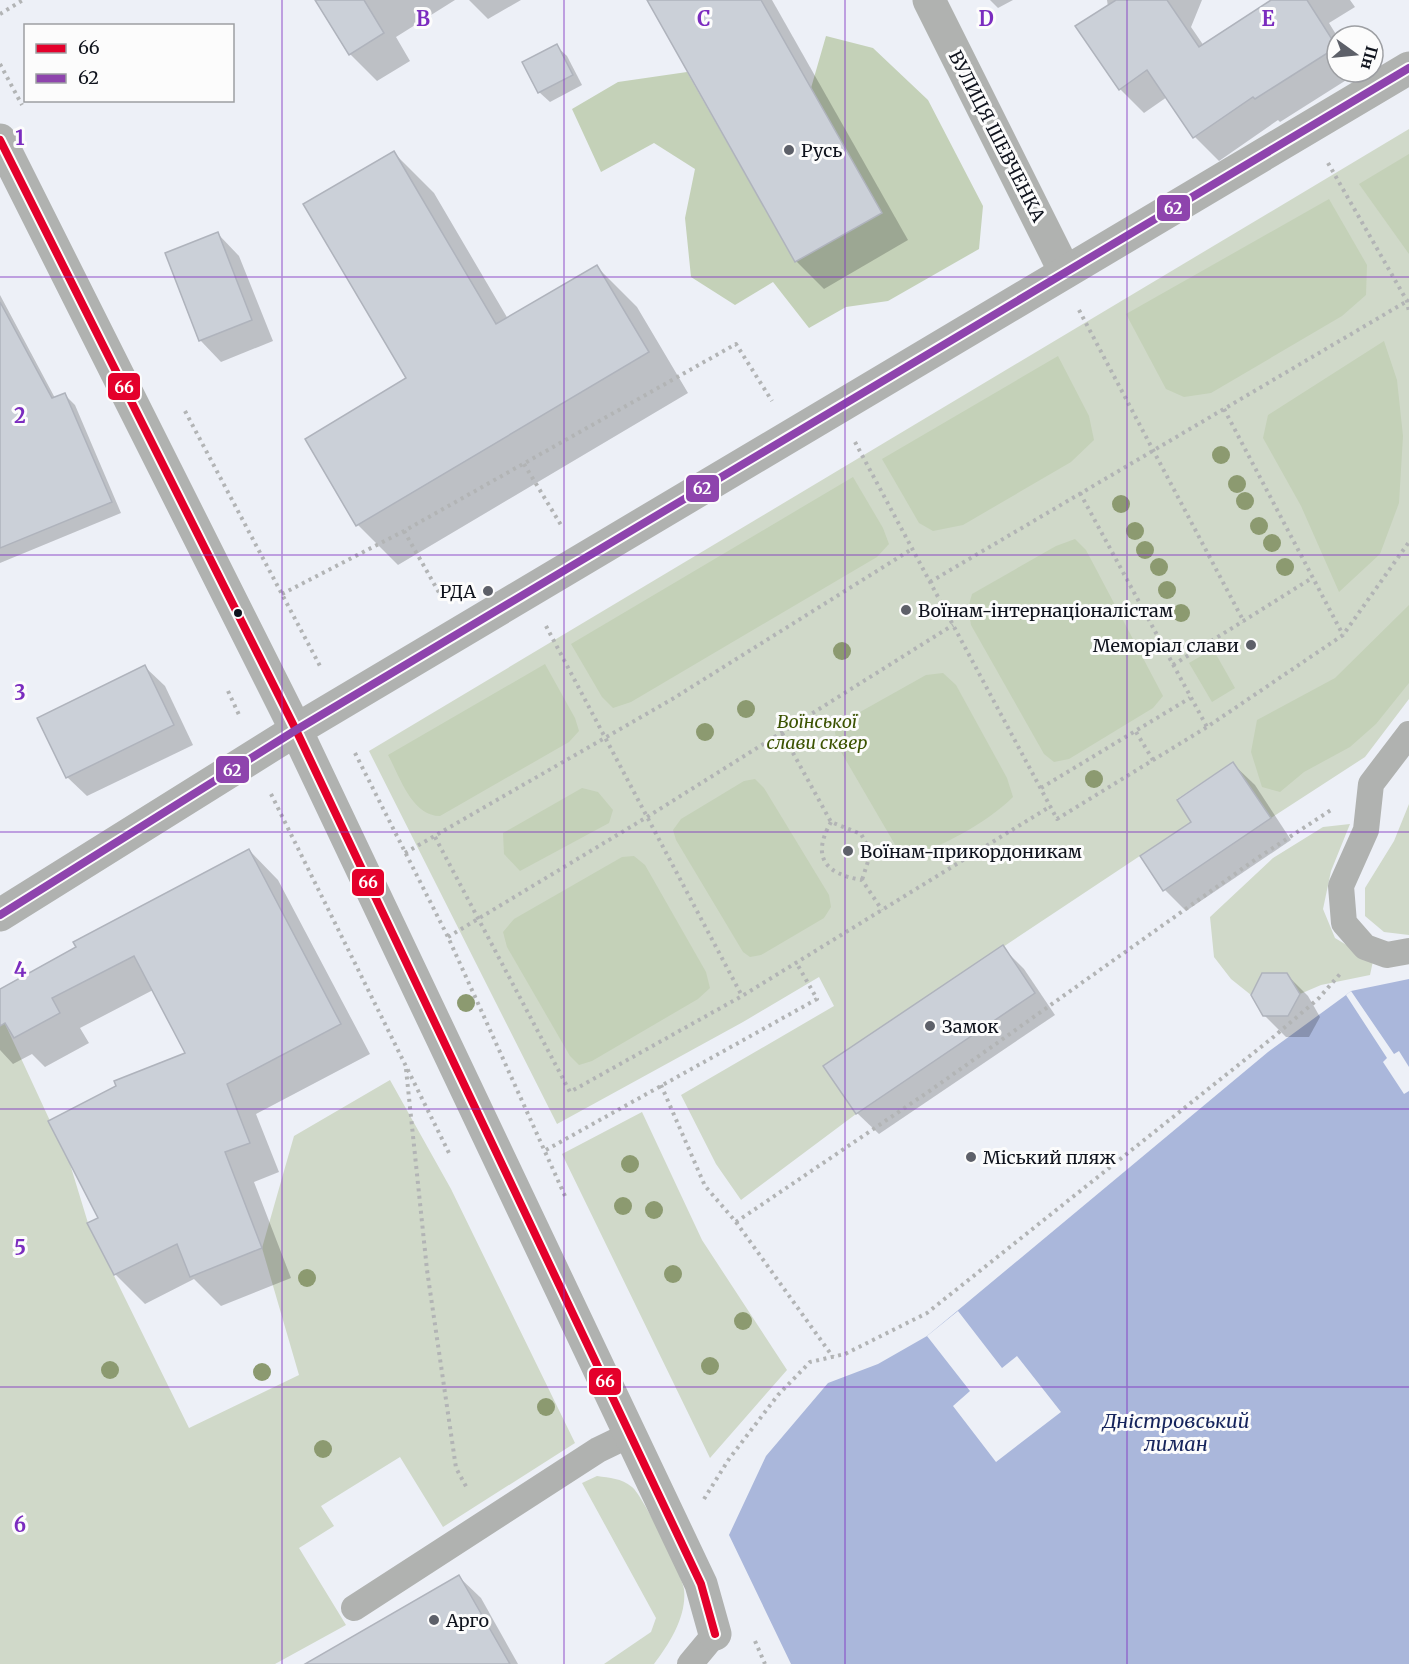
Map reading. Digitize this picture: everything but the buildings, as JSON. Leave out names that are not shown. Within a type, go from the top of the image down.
[{"type":"street","name":"ВУЛИЦЯ ШЕВЧЕНКА","points":[[929,0],[1065,272]]},
{"type":"street","points":[[0,915],[296,730],[1409,68]]},
{"type":"street","points":[[0,140],[296,730],[494,1143],[629,1435],[701,1584],[715,1634]]},
{"type":"lane","points":[[1409,734],[1371,784],[1366,830],[1341,886],[1344,923],[1365,947],[1387,955],[1409,951]]},
{"type":"lane","points":[[354,1608],[598,1450],[629,1435]]},
{"type":"lane","points":[[690,1664],[715,1634]]},
{"type":"path","points":[[0,14],[22,0]]},
{"type":"path","points":[[1323,155],[1408,300],[1409,312]]},
{"type":"path","points":[[930,582],[1408,300]]},
{"type":"path","points":[[1076,304],[1244,622]]},
{"type":"path","points":[[282,594],[404,531],[736,344],[774,404]]},
{"type":"path","points":[[1224,409],[1343,635]]},
{"type":"path","points":[[854,440],[1057,819],[1207,727],[1343,635],[1377,591],[1409,542]]},
{"type":"path","points":[[524,464],[562,526]]},
{"type":"path","points":[[1080,494],[1207,727]]},
{"type":"path","points":[[404,531],[441,596]]},
{"type":"path","points":[[405,853],[684,692],[912,549]]},
{"type":"path","points":[[1173,665],[1312,578]]},
{"type":"path","points":[[546,625],[742,996]]},
{"type":"path","points":[[448,937],[647,817],[953,625]]},
{"type":"path","points":[[1041,788],[1190,698]]},
{"type":"path","points":[[240,717],[272,795],[453,1162]]},
{"type":"path","points":[[1136,732],[1153,760]]},
{"type":"path","points":[[782,733],[831,822],[847,826],[861,834],[871,852],[862,880]]},
{"type":"path","points":[[350,744],[448,937],[553,1166]]},
{"type":"path","points":[[736,1222],[931,1090],[1256,859],[1371,784]]},
{"type":"path","points":[[435,837],[570,1092],[742,996],[1051,806]]},
{"type":"path","points":[[831,822],[822,838],[820,851],[829,869],[844,877],[862,880],[882,910]]},
{"type":"path","points":[[702,1503],[729,1459],[778,1395],[810,1362],[845,1354],[927,1312],[1318,999],[1365,947]]},
{"type":"path","points":[[546,1150],[817,999],[796,962]]},
{"type":"path","points":[[405,1065],[427,1270],[456,1468],[485,1523]]},
{"type":"path","points":[[661,1085],[705,1186],[736,1222],[833,1357]]},
{"type":"green space","points":[[826,36],[873,48],[928,100],[983,206],[979,249],[888,301],[846,307],[809,328],[773,282],[735,305],[691,277],[685,218],[695,169],[654,143],[601,172],[572,109],[618,82],[687,72],[795,262],[882,213],[811,88]]},
{"type":"green space","name":"Воїнської слави сквер","points":[[1409,129],[1409,699],[1365,757],[1271,818],[1233,762],[1177,799],[1191,822],[824,1066],[856,1114],[741,1200],[716,1164],[681,1095],[834,1006],[819,977],[743,1022],[557,1124],[369,751]]},
{"type":"green space","points":[[1409,154],[1409,254],[1359,184]]},
{"type":"green space","points":[[1329,199],[1367,265],[1366,295],[1342,316],[1211,393],[1184,397],[1166,389],[1126,314]]},
{"type":"green space","points":[[1384,341],[1397,380],[1403,436],[1399,503],[1380,554],[1339,592],[1301,506],[1263,438],[1268,415]]},
{"type":"green space","points":[[1058,356],[1089,416],[1094,440],[1071,462],[963,525],[933,531],[919,523],[882,459]]},
{"type":"green space","points":[[853,477],[883,528],[889,544],[877,557],[631,702],[613,708],[602,697],[571,644]]},
{"type":"green space","points":[[1075,539],[1086,550],[1163,696],[1153,708],[1069,759],[1054,762],[1044,754],[971,625],[968,608],[972,594],[1056,546]]},
{"type":"green space","points":[[1409,605],[1409,683],[1376,724],[1350,747],[1304,772],[1280,792],[1262,787],[1251,752],[1257,720],[1335,678]]},
{"type":"green space","points":[[1213,649],[1235,688],[1212,702],[1189,663]]},
{"type":"green space","points":[[545,664],[575,718],[579,731],[569,742],[440,816],[422,810],[408,794],[388,755]]},
{"type":"green space","points":[[943,673],[956,685],[1007,778],[1013,797],[989,817],[962,834],[904,860],[837,745],[835,732],[844,721],[926,675]]},
{"type":"green space","points":[[755,779],[764,788],[829,895],[831,907],[824,918],[761,955],[750,957],[743,952],[676,840],[673,830],[681,819],[744,781]]},
{"type":"green space","points":[[582,788],[598,792],[613,810],[609,823],[520,871],[504,854],[503,833]]},
{"type":"green space","points":[[1409,804],[1409,935],[1384,932],[1365,916],[1365,888],[1394,841]]},
{"type":"green space","points":[[1350,824],[1331,871],[1323,909],[1335,938],[1373,961],[1370,975],[1321,985],[1300,994],[1262,973],[1251,995],[1231,979],[1214,957],[1210,917],[1273,858],[1323,827]]},
{"type":"green space","points":[[634,856],[645,865],[706,972],[710,988],[698,999],[592,1061],[579,1065],[570,1056],[507,947],[503,932],[514,919],[622,857]]},
{"type":"green space","points":[[0,1013],[70,1164],[88,1223],[189,1428],[299,1375],[262,1248],[294,1136],[390,1080],[451,1189],[575,1443],[443,1527],[400,1457],[321,1506],[334,1526],[299,1548],[346,1625],[275,1664],[0,1664]]},
{"type":"green space","points":[[642,1112],[702,1240],[787,1370],[710,1458],[562,1154]]},
{"type":"green space","points":[[597,1476],[624,1482],[637,1493],[661,1535],[682,1581],[684,1599],[680,1619],[666,1647],[654,1664],[604,1664],[651,1632],[656,1618],[582,1483]]},
{"type":"water","name":"Дністровський лиман","points":[[1409,979],[1409,1664],[791,1664],[729,1535],[766,1456],[828,1383],[878,1364],[927,1336],[1268,1052],[1351,991]]},
{"type":"pier","points":[[1351,991],[1394,1054],[1399,1051],[1409,1067],[1409,1091],[1404,1094],[1383,1062],[1387,1058],[1346,995]]},
{"type":"pier","points":[[958,1311],[1002,1368],[1017,1356],[1061,1412],[996,1462],[953,1406],[970,1391],[927,1336]]},
{"type":"transit line","name":"62","points":[[0,915],[296,730],[1409,68]]},
{"type":"transit line","name":"66","points":[[0,140],[296,730],[701,1584],[715,1634]]},
{"type":"place","name":"Русь","points":[[789,150]]},
{"type":"place","name":"РДА","points":[[488,591]]},
{"type":"place","name":"Воїнам-інтернаціоналістам","points":[[906,610]]},
{"type":"place","name":"Меморіал слави","points":[[1251,645]]},
{"type":"place","name":"Воїнам-прикордоникам","points":[[848,851]]},
{"type":"place","name":"Замок","points":[[930,1026]]},
{"type":"place","name":"Міський пляж","points":[[971,1157]]},
{"type":"place","name":"Арго","points":[[434,1620]]}]
